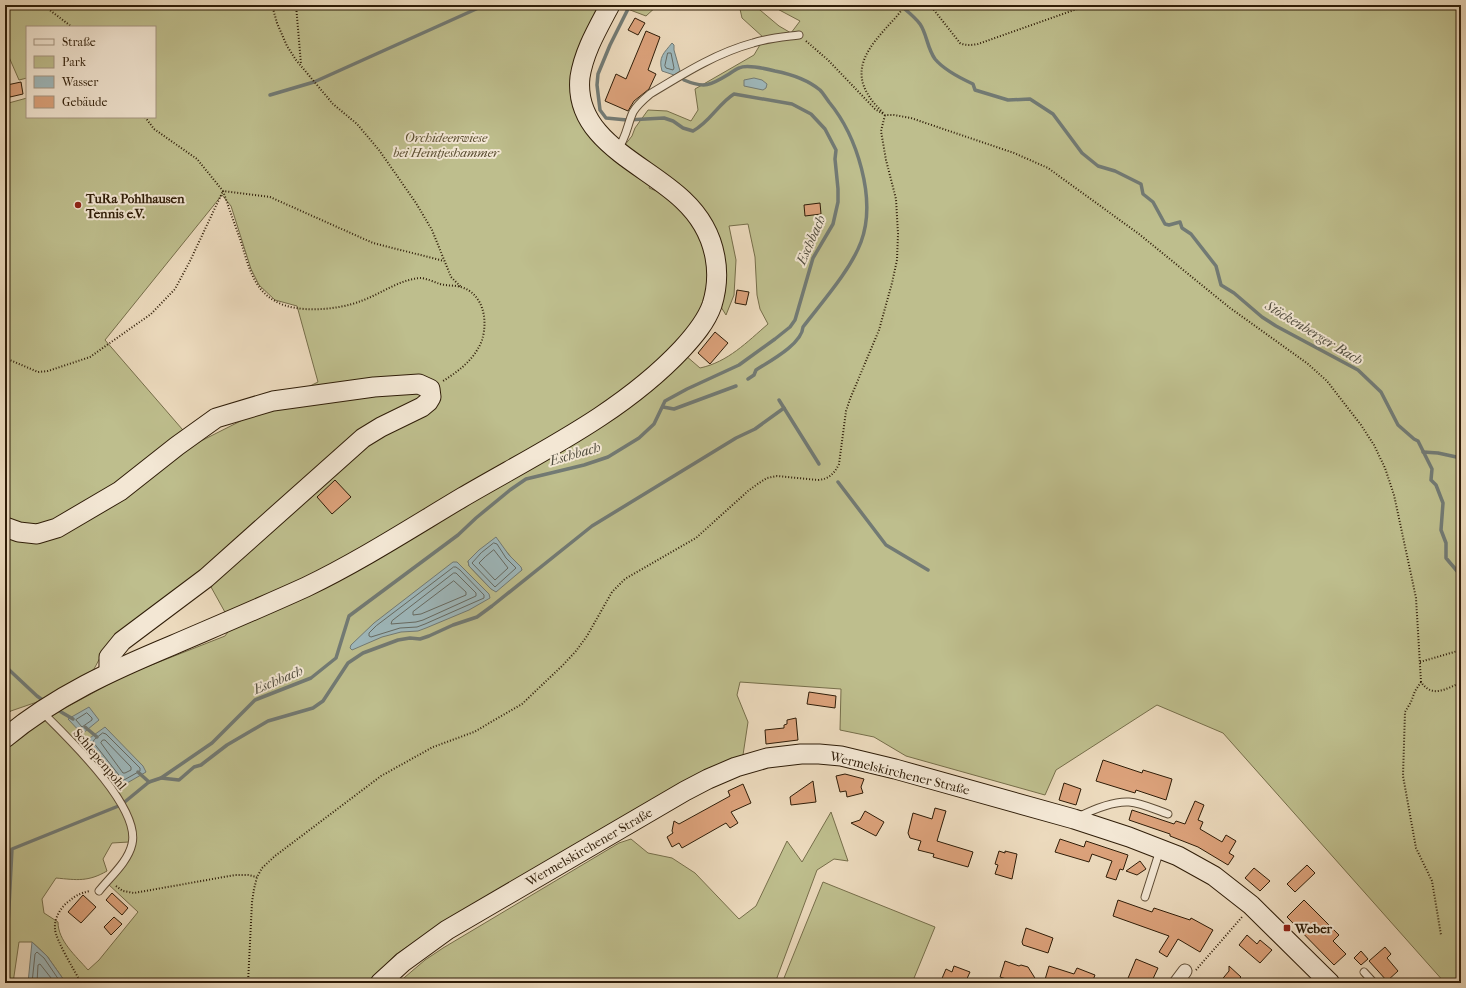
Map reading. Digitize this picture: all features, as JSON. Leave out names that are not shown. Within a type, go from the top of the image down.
[{"type":"main road","points":[[5,738],[40,711],[109,672],[274,601],[333,573],[583,426],[635,392],[666,366],[699,329],[710,310],[717,278],[714,252],[704,226],[689,206],[674,192],[617,150],[600,135],[590,122],[583,107],[580,92],[580,78],[585,57],[610,5]]},
{"type":"main road","points":[[5,527],[19,532],[37,534],[57,528],[120,491],[177,446],[216,418],[273,401],[374,387],[419,384],[430,389],[431,397],[422,407],[387,424],[363,438],[206,578],[122,641],[109,657],[109,672]]},
{"type":"main road","name":"Wermelskirchener Straße","points":[[380,983],[403,962],[447,930],[685,791],[736,767],[767,758],[801,754],[841,756],[895,769],[1074,819],[1129,837],[1178,856],[1214,876],[1234,890],[1330,983]]},
{"type":"street","points":[[1176,983],[1185,971]]},
{"type":"lane","points":[[617,150],[625,138],[632,114],[637,106],[650,94],[709,60],[754,42],[799,35]]},
{"type":"lane","name":"Schlepenpohl","points":[[40,711],[86,757],[106,781],[120,802],[131,828],[133,835],[132,844],[127,856],[99,891]]},
{"type":"lane","points":[[1074,819],[1092,811],[1128,802],[1168,814]]},
{"type":"lane","points":[[1144,897],[1160,849]]},
{"type":"lane","points":[[1364,972],[1374,983]]},
{"type":"path","points":[[43,5],[71,26]]},
{"type":"path","points":[[272,5],[277,23],[287,46],[333,104],[358,124],[380,150],[416,203],[432,230],[451,277],[461,288]]},
{"type":"path","points":[[296,5],[301,65]]},
{"type":"path","points":[[885,115],[868,96],[861,71],[864,57],[871,44],[896,17],[904,5]]},
{"type":"path","points":[[930,5],[960,43],[965,45],[978,44],[1090,5]]},
{"type":"path","points":[[799,35],[828,60],[875,109],[885,115],[912,118],[1014,153],[1048,168],[1139,234],[1230,308],[1298,357],[1327,381],[1361,425],[1374,445],[1385,468],[1394,495],[1416,598],[1421,682],[1425,688],[1437,692],[1461,684]]},
{"type":"path","points":[[248,983],[252,902],[257,877],[262,868],[381,776],[433,747],[474,732],[522,704],[576,651],[587,636],[612,592],[621,582],[635,572],[696,538],[748,491],[759,483],[767,478],[777,476],[825,480],[835,472],[839,464],[846,411],[878,330],[897,260],[898,234],[896,199],[886,160],[882,131],[885,115]]},
{"type":"path","points":[[146,118],[154,129],[198,159],[223,191],[249,270],[261,291],[275,301],[286,306],[300,309],[328,309],[360,302],[404,281],[422,278],[461,288],[469,292],[477,299],[484,312],[484,332],[480,347],[471,360],[430,389]]},
{"type":"path","points":[[223,191],[270,197],[373,243],[444,261]]},
{"type":"path","points":[[5,358],[38,372],[48,370],[90,357],[151,314],[175,289],[223,191]]},
{"type":"path","points":[[1420,662],[1461,650]]},
{"type":"path","points":[[1421,682],[1405,712],[1403,776],[1416,848],[1432,881],[1441,935]]},
{"type":"path","points":[[109,879],[123,891],[134,893],[234,874],[257,877]]},
{"type":"path","points":[[81,983],[59,941],[55,930],[56,920],[63,906],[79,893],[99,891]]},
{"type":"path","points":[[1202,964],[1241,918]]},
{"type":"green space","name":"Orchideenwiese bei Heintjeshammer","points":[[5,5],[603,5],[578,62],[594,136],[591,139],[617,163],[650,186],[649,188],[659,192],[691,219],[704,242],[710,269],[709,291],[694,325],[642,377],[571,425],[359,552],[226,614],[211,587],[196,575],[108,643],[94,669],[81,679],[37,702],[5,713],[5,104],[26,98],[26,118],[156,118],[156,26],[26,26],[26,78],[19,80],[5,48]],"holes":[[[222,195],[231,206],[251,269],[259,285],[275,300],[297,306],[318,382],[195,444],[105,340]]]},
{"type":"green space","points":[[617,5],[658,5],[646,16]]},
{"type":"green space","points":[[743,5],[754,5],[779,26],[791,33],[800,21],[770,5],[1461,5],[1461,983],[1445,983],[1223,733],[1157,705],[1056,770],[1045,795],[906,756],[874,737],[840,730],[841,689],[740,682],[737,695],[748,722],[743,755],[733,759],[443,923],[395,955],[369,983],[66,983],[47,956],[32,942],[19,942],[13,983],[5,983],[5,749],[19,736],[54,714],[126,675],[225,636],[233,625],[252,618],[685,355],[700,368],[710,365],[737,350],[768,324],[760,309],[757,295],[755,257],[748,224],[729,226],[736,260],[734,295],[726,315],[721,307],[725,283],[723,253],[624,146],[648,110],[667,111],[691,121],[698,110],[695,89],[754,55],[764,38],[742,18],[740,9]],"holes":[[[505,550],[522,570],[491,589],[469,566],[468,561]],[[129,842],[120,871],[108,884],[138,912],[99,960],[88,970],[64,942],[58,922],[44,913],[42,899],[56,878],[88,879],[107,871],[103,859],[112,843]]]},
{"type":"green space","points":[[831,812],[848,861],[834,859],[817,870],[775,983],[398,983],[425,960],[443,948],[619,843],[631,839],[648,853],[672,858],[695,873],[739,919],[756,906],[787,841],[802,862]]},
{"type":"green space","points":[[823,882],[935,927],[912,983],[782,983]]},
{"type":"water","points":[[672,43],[674,45],[680,71],[674,75],[662,71],[661,66],[662,56]]},
{"type":"water","points":[[754,78],[762,80],[767,84],[766,88],[763,90],[744,86],[744,80]]},
{"type":"water","points":[[496,537],[522,570],[496,592],[491,589],[469,566],[468,561]]},
{"type":"water","points":[[453,562],[457,562],[489,594],[490,598],[469,610],[418,631],[401,632],[382,637],[352,650],[350,648],[351,645],[374,623]]},
{"type":"water","points":[[89,707],[99,720],[82,734],[68,719]]},
{"type":"water","points":[[105,727],[143,766],[146,772],[122,786],[87,740]]},
{"type":"water","points":[[32,942],[47,956],[66,983],[28,983]]},
{"type":"building","points":[[635,18],[645,23],[638,35],[628,30]]},
{"type":"building","points":[[646,31],[660,37],[648,70],[656,74],[649,89],[634,101],[628,111],[605,101],[616,74],[626,79]]},
{"type":"building","points":[[21,82],[23,94],[10,97],[7,85]]},
{"type":"building","points":[[820,203],[821,214],[805,216],[804,205]]},
{"type":"building","points":[[737,290],[749,292],[746,305],[735,303]]},
{"type":"building","points":[[715,332],[728,343],[710,364],[698,353]]},
{"type":"building","points":[[335,480],[351,497],[332,514],[317,497]]},
{"type":"building","points":[[809,692],[836,696],[835,708],[807,704]]},
{"type":"building","points":[[796,718],[798,740],[766,744],[765,730],[784,728],[784,725],[787,724],[787,720]]},
{"type":"building","points":[[1103,760],[1142,773],[1143,770],[1172,779],[1166,800],[1136,790],[1135,793],[1096,781]]},
{"type":"building","points":[[845,774],[864,779],[861,787],[863,793],[847,797],[846,791],[840,792],[836,776]]},
{"type":"building","points":[[813,781],[816,802],[791,805],[790,797]]},
{"type":"building","points":[[1064,783],[1081,789],[1076,805],[1059,800]]},
{"type":"building","points":[[743,784],[751,803],[731,812],[738,823],[730,828],[726,823],[682,848],[679,843],[672,847],[667,837],[673,833],[674,821],[679,824],[730,796],[728,791]]},
{"type":"building","points":[[1195,801],[1204,805],[1198,820],[1203,822],[1200,829],[1222,842],[1226,835],[1236,841],[1229,853],[1234,856],[1228,865],[1198,847],[1170,836],[1170,834],[1129,820],[1132,810],[1174,824],[1176,821],[1185,824]]},
{"type":"building","points":[[935,808],[946,811],[937,841],[973,852],[968,867],[933,857],[934,854],[918,850],[921,841],[910,838],[908,833],[913,813],[932,819]]},
{"type":"building","points":[[865,811],[884,822],[876,836],[851,823],[860,820]]},
{"type":"building","points":[[1060,839],[1084,847],[1086,841],[1128,855],[1123,870],[1120,869],[1116,880],[1106,877],[1112,861],[1092,854],[1089,862],[1055,852]]},
{"type":"building","points":[[999,851],[1017,854],[1012,879],[995,874],[998,865],[995,864]]},
{"type":"building","points":[[1140,861],[1146,869],[1137,875],[1126,871]]},
{"type":"building","points":[[1307,865],[1315,873],[1295,892],[1287,884]]},
{"type":"building","points":[[1254,868],[1270,881],[1260,891],[1245,878]]},
{"type":"building","points":[[112,893],[128,908],[122,915],[106,900]]},
{"type":"building","points":[[83,895],[96,907],[81,923],[68,912]]},
{"type":"building","points":[[1118,900],[1152,912],[1154,908],[1190,920],[1191,918],[1213,930],[1200,952],[1178,939],[1167,957],[1159,952],[1169,936],[1113,916]]},
{"type":"building","points":[[1304,900],[1339,935],[1333,941],[1346,954],[1334,965],[1287,917]]},
{"type":"building","points":[[114,917],[122,924],[111,935],[104,927]]},
{"type":"building","points":[[1026,928],[1053,938],[1048,953],[1023,945],[1022,942]]},
{"type":"building","points":[[1247,935],[1257,944],[1260,940],[1272,950],[1260,963],[1239,945]]},
{"type":"building","points":[[1385,947],[1391,954],[1387,958],[1398,971],[1387,981],[1369,961]]},
{"type":"building","points":[[1361,951],[1368,959],[1361,965],[1354,958]]},
{"type":"building","points":[[1136,959],[1158,968],[1151,983],[1126,983]]},
{"type":"building","points":[[1005,961],[1019,966],[1021,965],[1028,967],[1038,983],[1019,983],[1000,977]]},
{"type":"building","points":[[954,966],[970,972],[965,983],[940,983],[946,969],[952,972]]},
{"type":"building","points":[[1049,966],[1074,974],[1077,968],[1095,975],[1093,980],[1095,983],[1044,983]]},
{"type":"building","points":[[1229,966],[1241,977],[1235,983],[1219,983],[1229,971]]},
{"type":"waterway","points":[[270,95],[314,82],[485,5]]},
{"type":"waterway","name":"Eschbach","points":[[5,983],[12,849],[121,805],[149,782],[161,778],[212,743],[255,700],[311,678],[336,658],[349,616],[458,535],[510,490],[526,479],[584,465],[608,457],[639,438],[654,424],[665,401],[739,365],[790,327],[795,320],[813,258],[833,224],[838,202],[835,159],[836,150],[825,129],[811,114],[792,104],[734,94],[728,98],[704,123],[693,131],[683,128],[673,121],[664,118],[627,120],[606,118],[600,110],[597,85],[598,74],[610,45],[630,5]]},
{"type":"waterway","name":"Stöckenberger Bach","points":[[900,5],[920,24],[932,55],[943,67],[973,84],[975,90],[1008,100],[1030,99],[1053,114],[1082,153],[1098,166],[1115,171],[1141,184],[1143,194],[1153,202],[1165,224],[1169,225],[1180,222],[1182,228],[1191,234],[1216,266],[1221,285],[1234,293],[1262,317],[1276,326],[1358,370],[1381,392],[1398,425],[1418,441],[1432,469],[1431,480],[1436,485],[1443,503],[1441,530],[1446,543],[1446,558],[1457,571]]},
{"type":"waterway","points":[[684,80],[691,83],[703,85],[708,84],[717,81],[738,68],[747,66],[781,72],[804,80],[820,90],[839,116],[856,150],[862,169],[867,207],[861,242],[856,253],[843,275],[803,327],[797,340],[784,352],[756,370],[754,375],[748,379]]},
{"type":"waterway","points":[[663,407],[674,409],[736,386]]},
{"type":"waterway","points":[[779,400],[819,464]]},
{"type":"waterway","points":[[161,778],[179,780],[194,767],[201,765],[227,745],[268,721],[313,708],[323,701],[348,663],[363,653],[398,640],[410,638],[420,639],[477,617],[592,526],[736,438],[755,429],[784,408]]},
{"type":"waterway","points":[[1423,452],[1438,453],[1461,458]]},
{"type":"waterway","points":[[838,482],[886,545],[928,570]]},
{"type":"waterway","points":[[5,666],[44,701]]},
{"type":"waterway","points":[[56,709],[73,719]]},
{"type":"waterway","points":[[85,727],[97,737]]},
{"type":"waterway","points":[[138,772],[149,782]]},
{"type":"place","name":"TuRa Pohlhausen Tennis e.V.","points":[[78,205]]},
{"type":"place","name":"Weber","points":[[1287,928]]}]
